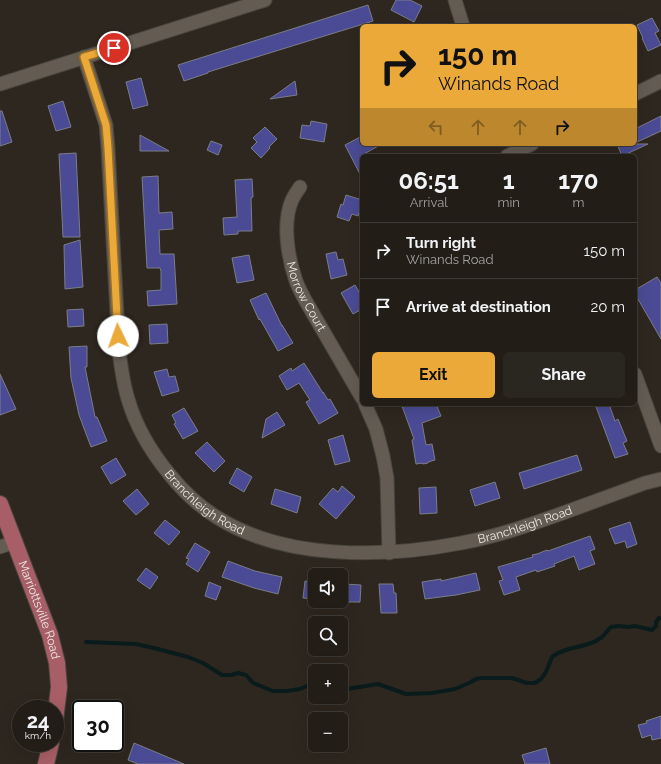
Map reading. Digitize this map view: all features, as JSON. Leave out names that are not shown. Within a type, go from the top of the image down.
[{"type":"main road","name":"Marriottsville Road","points":[[0,504],[7,545],[50,635],[57,663],[59,687],[57,700]]},
{"type":"main road","points":[[49,763],[50,752]]},
{"type":"street","points":[[0,84],[265,0]]},
{"type":"street","points":[[455,0],[462,24]]},
{"type":"street","name":"Branchleigh Road","points":[[84,57],[106,125],[122,376],[136,423],[148,445],[177,484],[198,504],[218,518],[244,531],[271,541],[339,552],[389,553],[421,550],[496,535],[645,483],[661,479]]},
{"type":"street","points":[[637,93],[661,81]]},
{"type":"street","points":[[511,154],[528,146]]},
{"type":"street","name":"Morrow Court","points":[[300,187],[292,200],[288,216],[287,232],[290,259],[296,281],[304,298],[360,395]]},
{"type":"street","points":[[637,380],[661,446]]},
{"type":"street","points":[[366,406],[376,430],[387,478],[389,553]]},
{"type":"building","points":[[396,0],[410,0],[422,6],[414,22],[391,10]]},
{"type":"building","points":[[368,5],[373,21],[208,72],[184,81],[178,65]]},
{"type":"building","points":[[652,18],[659,31],[655,33],[661,45],[648,51],[637,25]]},
{"type":"building","points":[[141,78],[148,105],[133,109],[126,82]]},
{"type":"building","points":[[295,81],[297,95],[270,99]]},
{"type":"building","points":[[63,101],[71,127],[56,131],[48,106]]},
{"type":"building","points":[[0,111],[2,111],[12,142],[0,146]]},
{"type":"building","points":[[661,116],[661,131],[637,142],[637,128]]},
{"type":"building","points":[[311,121],[327,124],[324,142],[300,138],[302,125],[310,126]]},
{"type":"building","points":[[265,127],[277,139],[261,158],[251,148],[257,142],[253,138]]},
{"type":"building","points":[[140,135],[169,151],[140,151]]},
{"type":"building","points":[[360,137],[360,146],[378,146],[364,154],[360,154],[360,174],[345,145]]},
{"type":"building","points":[[211,141],[222,145],[218,155],[207,150]]},
{"type":"building","points":[[637,144],[648,144],[626,154],[621,154],[618,146],[637,146]]},
{"type":"building","points":[[76,153],[80,237],[63,237],[59,154]]},
{"type":"building","points":[[158,176],[159,213],[172,212],[173,229],[159,230],[160,254],[174,254],[177,304],[148,306],[147,291],[161,290],[161,271],[160,268],[147,268],[142,177]]},
{"type":"building","points":[[252,179],[252,231],[238,231],[238,234],[224,235],[223,218],[237,217],[235,180]]},
{"type":"building","points":[[346,195],[360,199],[360,210],[358,216],[352,214],[349,221],[337,217],[341,204],[343,205]]},
{"type":"building","points":[[80,240],[83,287],[65,289],[64,245]]},
{"type":"building","points":[[336,252],[338,260],[343,259],[347,275],[331,279],[326,254]]},
{"type":"building","points":[[249,255],[254,280],[237,283],[232,258]]},
{"type":"building","points":[[657,277],[661,283],[661,339],[637,297],[637,289]]},
{"type":"building","points":[[355,285],[360,294],[360,310],[353,314],[341,293]]},
{"type":"building","points":[[266,293],[282,326],[293,343],[278,351],[260,319],[259,320],[250,300]]},
{"type":"building","points":[[83,309],[84,326],[68,327],[67,310]]},
{"type":"building","points":[[167,324],[168,343],[150,344],[149,325]]},
{"type":"building","points":[[87,346],[87,367],[85,367],[95,417],[97,417],[107,441],[91,447],[79,415],[71,378],[69,347]]},
{"type":"building","points":[[304,363],[328,400],[330,399],[338,413],[319,424],[306,402],[310,400],[299,383],[287,390],[279,376],[291,368],[292,371]]},
{"type":"building","points":[[167,369],[169,377],[175,376],[179,391],[162,396],[154,372]]},
{"type":"building","points":[[0,374],[16,409],[0,415]]},
{"type":"building","points":[[402,406],[437,406],[441,416],[422,423],[426,445],[432,444],[435,460],[428,463],[416,464],[412,440],[414,439]]},
{"type":"building","points":[[596,406],[610,406],[615,421],[618,419],[627,441],[623,443],[628,454],[615,458]]},
{"type":"building","points":[[184,408],[198,431],[183,439],[174,424],[176,423],[172,415]]},
{"type":"building","points":[[277,412],[285,425],[262,438],[266,419]]},
{"type":"building","points":[[343,435],[350,461],[335,465],[328,440]]},
{"type":"building","points":[[207,442],[225,461],[214,472],[195,453]]},
{"type":"building","points":[[577,455],[582,470],[524,489],[519,473]]},
{"type":"building","points":[[116,458],[126,475],[111,484],[101,467]]},
{"type":"building","points":[[237,468],[252,477],[244,492],[229,483]]},
{"type":"building","points":[[495,482],[500,498],[475,506],[470,490]]},
{"type":"building","points":[[342,486],[355,497],[336,519],[319,504],[333,488],[338,492]]},
{"type":"building","points":[[436,487],[437,513],[420,514],[419,488]]},
{"type":"building","points":[[137,489],[149,504],[136,515],[123,501]]},
{"type":"building","points":[[275,489],[301,497],[297,513],[271,504]]},
{"type":"building","points":[[165,520],[180,532],[169,545],[154,533]]},
{"type":"building","points":[[630,522],[637,544],[627,548],[625,541],[615,544],[609,529]]},
{"type":"building","points":[[590,536],[595,549],[590,551],[595,564],[579,570],[574,556],[554,564],[555,566],[537,572],[536,570],[516,577],[520,590],[504,595],[499,581],[503,580],[498,567],[533,557],[532,555]]},
{"type":"building","points":[[195,543],[210,552],[198,572],[186,564],[189,559],[186,558]]},
{"type":"building","points":[[228,561],[255,571],[282,577],[278,594],[254,588],[222,577]]},
{"type":"building","points":[[146,568],[158,577],[150,589],[137,580]]},
{"type":"building","points":[[476,573],[480,590],[425,599],[422,582],[441,579],[441,581]]},
{"type":"building","points":[[305,581],[308,581],[308,598],[303,598]]},
{"type":"building","points":[[209,582],[221,587],[216,600],[205,596]]},
{"type":"building","points":[[348,584],[361,585],[360,602],[348,602]]},
{"type":"building","points":[[379,584],[393,584],[394,593],[396,593],[397,613],[381,613]]},
{"type":"building","points":[[661,716],[661,738],[652,740],[651,735],[642,738],[638,725],[647,723],[646,721]]},
{"type":"building","points":[[134,743],[184,764],[138,764],[128,760]]},
{"type":"building","points":[[546,748],[550,764],[525,764],[522,755]]},
{"type":"waterway","points":[[348,689],[378,684],[406,694],[432,693],[455,689],[476,679],[482,678],[512,678],[527,683],[535,683],[541,679],[546,672],[552,657],[558,653],[594,642],[602,637],[611,627],[635,626],[652,630],[656,626],[656,622],[659,618],[661,618]]},
{"type":"waterway","points":[[86,642],[136,644],[154,648],[188,657],[203,663],[222,675],[238,673],[246,675],[253,683],[273,691],[300,689],[308,685]]},
{"type":"route","points":[[114,48],[84,57],[106,125],[118,336]]}]
